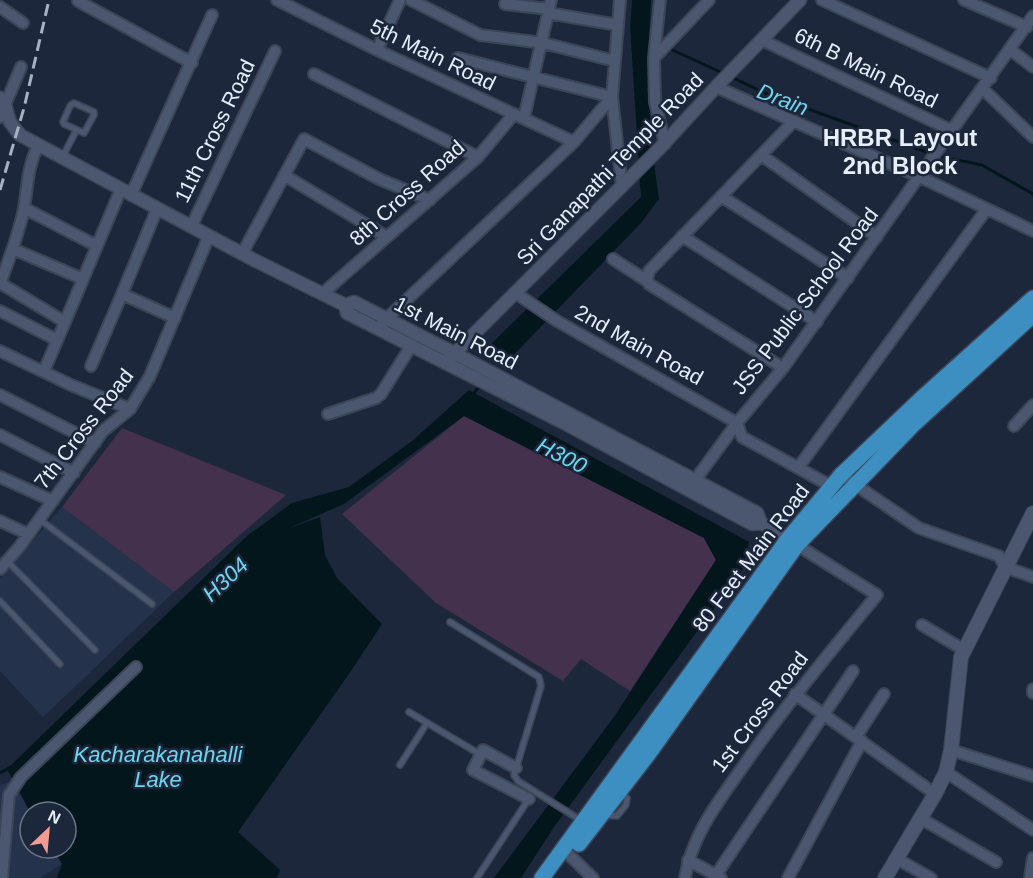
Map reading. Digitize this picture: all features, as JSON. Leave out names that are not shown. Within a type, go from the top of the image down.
[{"type":"main road","name":"80 Feet Main Road","points":[[554,878],[567,853],[836,481],[924,396],[1033,298]]},
{"type":"main road","name":"80 Feet Main Road","points":[[587,825],[602,814],[619,793],[698,685],[792,542],[854,485],[913,425],[1033,315]]},
{"type":"main road","points":[[885,878],[946,772],[951,750],[961,657],[1033,513]]},
{"type":"main road","name":"80 Feet Main Road","points":[[542,878],[567,853]]},
{"type":"street","name":"5th Main Road","points":[[277,0],[377,50],[574,142]]},
{"type":"street","points":[[377,50],[400,0]]},
{"type":"street","points":[[411,0],[480,35],[543,43],[615,61]]},
{"type":"street","points":[[620,0],[612,97],[622,188]]},
{"type":"street","points":[[660,0],[654,58],[655,102],[662,147]]},
{"type":"street","points":[[654,58],[710,0]]},
{"type":"street","name":"Sri Ganapathi Temple Road","points":[[445,363],[622,188],[800,0]]},
{"type":"street","points":[[822,0],[991,78]]},
{"type":"street","points":[[964,0],[1027,27]]},
{"type":"street","points":[[78,1],[192,63]]},
{"type":"street","points":[[505,4],[549,7],[618,24]]},
{"type":"street","points":[[0,7],[23,23]]},
{"type":"street","points":[[524,118],[543,43],[549,7]]},
{"type":"street","points":[[44,371],[97,246],[192,63],[212,15]]},
{"type":"street","name":"JSS Public School Road","points":[[692,485],[737,423],[783,368],[817,322],[1033,16]]},
{"type":"street","name":"6th B Main Road","points":[[762,39],[953,131]]},
{"type":"street","points":[[1011,50],[1033,67]]},
{"type":"street","name":"11th Cross Road","points":[[191,227],[275,51]]},
{"type":"street","points":[[458,58],[612,97]]},
{"type":"street","points":[[5,120],[3,101],[21,68]]},
{"type":"street","points":[[314,74],[478,157]]},
{"type":"street","points":[[716,87],[920,177],[1033,231]]},
{"type":"street","points":[[983,89],[1033,137]]},
{"type":"street","points":[[612,97],[574,142],[381,323],[411,346],[692,485]]},
{"type":"street","name":"8th Cross Road","points":[[322,294],[478,157],[513,115]]},
{"type":"street","name":"1st Main Road","points":[[5,120],[20,135],[242,254],[345,305],[354,302],[381,323],[454,353],[692,485],[757,513],[761,523],[877,595]]},
{"type":"street","points":[[783,368],[649,284],[648,276],[682,236],[794,121]]},
{"type":"street","points":[[242,254],[304,139],[379,179],[429,200]]},
{"type":"street","points":[[38,145],[28,172],[24,208],[13,249],[0,283],[65,322]]},
{"type":"street","points":[[761,155],[877,237]]},
{"type":"street","points":[[284,175],[387,237]]},
{"type":"street","points":[[721,196],[848,278]]},
{"type":"street","points":[[24,208],[97,246]]},
{"type":"street","points":[[91,366],[157,208]]},
{"type":"street","points":[[798,468],[986,210]]},
{"type":"street","name":"7th Cross Road","points":[[4,565],[95,443],[113,421],[130,409],[150,376],[209,236]]},
{"type":"street","points":[[682,236],[817,322]]},
{"type":"street","points":[[13,249],[83,279]]},
{"type":"street","points":[[613,259],[648,276]]},
{"type":"street","points":[[122,294],[175,318]]},
{"type":"street","name":"2nd Main Road","points":[[517,294],[557,321],[737,423],[742,437],[798,468],[854,485],[919,528],[999,556],[1005,567],[1033,577]]},
{"type":"street","points":[[0,311],[57,340]]},
{"type":"street","points":[[328,414],[376,398],[381,394],[411,346]]},
{"type":"street","points":[[0,351],[71,385],[130,409]]},
{"type":"street","points":[[0,395],[95,443]]},
{"type":"street","points":[[1014,426],[1033,405]]},
{"type":"street","points":[[0,435],[74,473]]},
{"type":"street","points":[[0,477],[53,501]]},
{"type":"street","points":[[0,520],[28,534]]},
{"type":"street","name":"1st Cross Road","points":[[685,878],[688,860],[710,814],[795,693],[877,595]]},
{"type":"street","points":[[922,625],[964,650]]},
{"type":"street","points":[[2,878],[9,795],[13,788],[21,777],[136,667]]},
{"type":"street","points":[[688,860],[718,876],[853,671]]},
{"type":"street","points":[[795,693],[935,794]]},
{"type":"street","points":[[788,878],[884,694]]},
{"type":"street","points":[[516,768],[483,750],[473,770],[532,795]]},
{"type":"street","points":[[951,750],[1033,776]]},
{"type":"street","points":[[946,772],[1032,829]]},
{"type":"street","points":[[920,818],[996,862]]},
{"type":"street","points":[[567,853],[593,878]]},
{"type":"street","points":[[1030,878],[1033,858]]},
{"type":"street","points":[[897,859],[931,878]]},
{"type":"lane","points":[[74,103],[93,110],[94,115],[86,132],[76,131],[63,122],[70,106],[74,103]]},
{"type":"lane","points":[[62,158],[76,131]]},
{"type":"lane","points":[[39,519],[152,604]]},
{"type":"lane","points":[[4,565],[95,650]]},
{"type":"lane","points":[[0,601],[60,664]]},
{"type":"lane","points":[[450,622],[538,677],[541,686],[514,775],[532,795],[544,797],[587,825]]},
{"type":"lane","points":[[409,712],[481,755]]},
{"type":"lane","points":[[400,765],[427,723]]},
{"type":"lane","points":[[477,878],[532,795]]},
{"type":"shaded area","points":[[464,416],[704,538],[716,560],[630,691],[581,659],[563,681],[436,603],[342,514]]},
{"type":"shaded area","points":[[122,428],[286,495],[174,592],[62,507]]},
{"type":"shaded area","points":[[62,507],[174,592],[43,717],[0,671],[0,578]]},
{"type":"shaded area","points":[[14,781],[25,800],[18,800],[18,860],[60,860],[62,864],[40,878],[0,878],[0,785]]},
{"type":"water","points":[[632,0],[651,0],[648,63],[651,142],[659,199],[641,223],[503,366],[481,354],[641,197],[630,26]]},
{"type":"water","name":"Kacharakanahalli Lake","points":[[469,390],[749,542],[742,570],[554,827],[521,878],[494,878],[616,714],[716,560],[704,538],[464,416],[344,504],[287,529],[320,517],[325,555],[337,578],[382,624],[238,832],[280,870],[277,878],[57,878],[62,864],[60,860],[78,860],[78,800],[24,800],[7,769],[248,535],[292,503],[349,487],[412,441]]},
{"type":"waterway","name":"Drain","points":[[668,48],[725,74]]},
{"type":"waterway","name":"Drain","points":[[731,77],[767,94],[932,154]]},
{"type":"waterway","name":"Drain","points":[[938,156],[982,165],[1033,194]]},
{"type":"waterway","name":"H300","points":[[471,396],[481,385]]},
{"type":"waterway","name":"H304","points":[[0,773],[11,767]]},
{"type":"railway","points":[[0,190],[24,108],[49,0]]},
{"type":"district","name":"HRBR Layout 2nd Block","points":[[900,152]]}]
